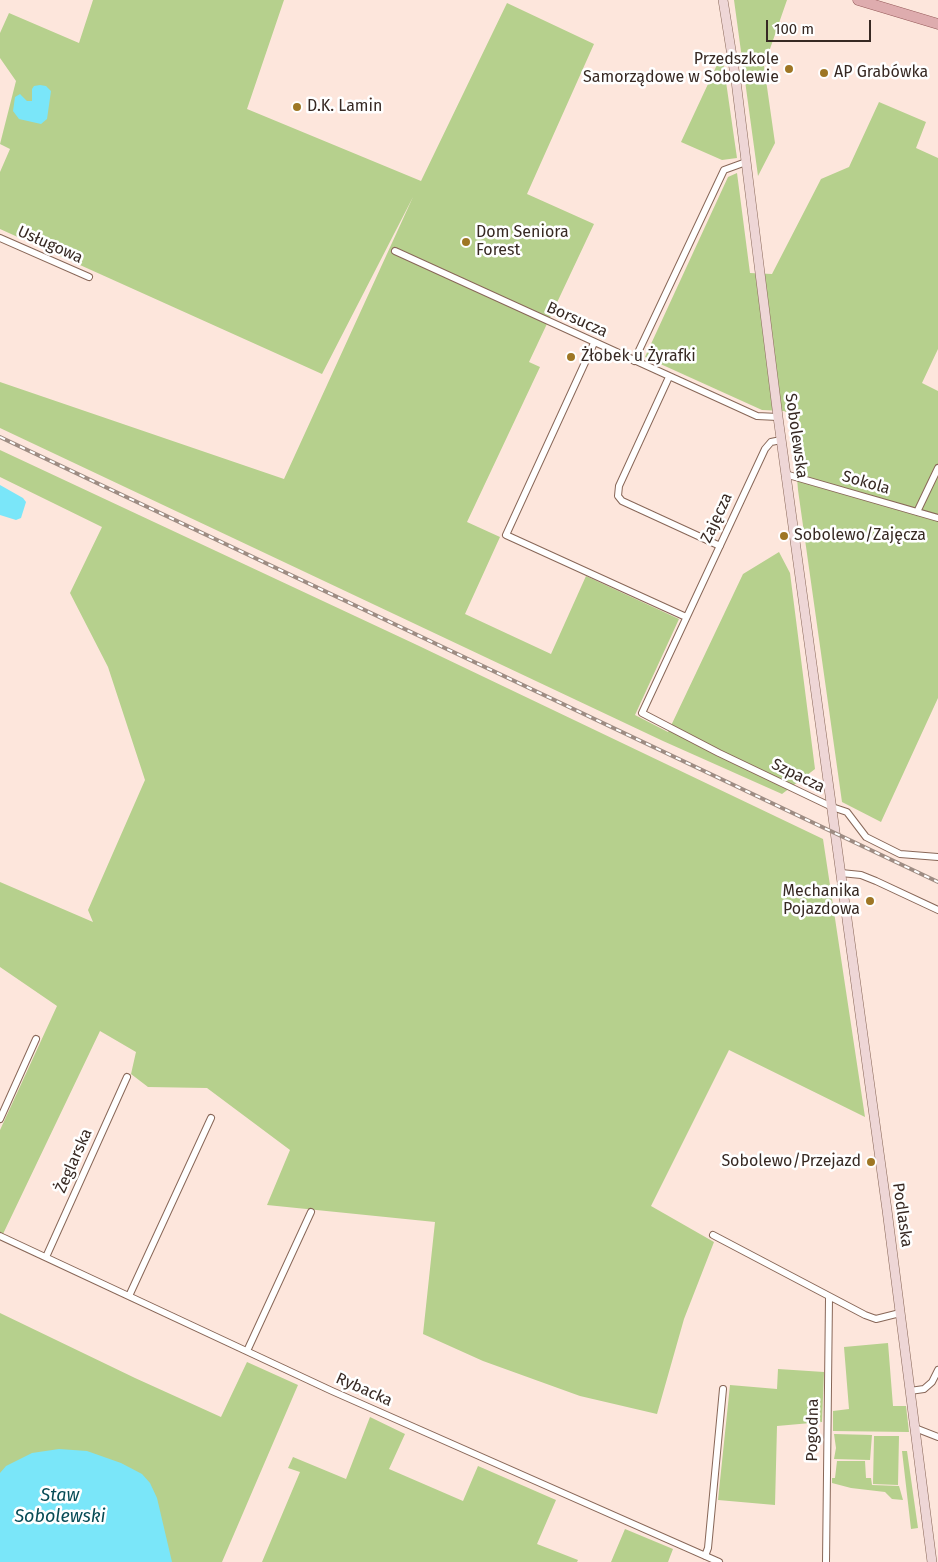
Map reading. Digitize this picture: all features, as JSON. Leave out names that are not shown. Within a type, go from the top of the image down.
[{"type":"main road","points":[[858,0],[938,24]]},
{"type":"street","name":"Sobolewska","points":[[724,1],[785,474],[841,873]]},
{"type":"street","points":[[634,361],[724,170],[746,162]]},
{"type":"street","name":"Usługowa","points":[[0,238],[89,277]]},
{"type":"street","name":"Borsucza","points":[[395,251],[668,377],[758,416],[778,417]]},
{"type":"street","points":[[594,343],[506,535],[686,617]]},
{"type":"street","points":[[668,377],[619,486],[618,496],[622,501],[720,546]]},
{"type":"street","name":"Zajęcza","points":[[642,713],[765,449],[771,442],[781,440]]},
{"type":"street","points":[[916,512],[938,468]]},
{"type":"street","name":"Sokola","points":[[785,474],[938,518]]},
{"type":"street","name":"Szpacza","points":[[642,713],[832,807],[847,812],[866,837],[900,854],[938,856]]},
{"type":"street","points":[[841,873],[861,875],[938,910]]},
{"type":"street","name":"Podlaska","points":[[841,873],[932,1562]]},
{"type":"street","points":[[0,1119],[36,1039]]},
{"type":"street","name":"Żeglarska","points":[[46,1257],[127,1076]]},
{"type":"street","points":[[129,1296],[211,1118]]},
{"type":"street","points":[[246,1351],[311,1212]]},
{"type":"street","points":[[713,1235],[829,1298],[876,1318],[900,1313]]},
{"type":"street","name":"Rybacka","points":[[0,1236],[246,1351],[719,1562]]},
{"type":"street","name":"Pogodna","points":[[826,1562],[829,1298]]},
{"type":"street","points":[[910,1391],[924,1389],[932,1382],[938,1370]]},
{"type":"street","points":[[704,1556],[708,1548],[723,1389]]},
{"type":"street","points":[[915,1428],[938,1437]]},
{"type":"green space","points":[[93,0],[284,0],[247,109],[421,181],[507,3],[594,44],[527,194],[594,224],[529,362],[540,367],[467,522],[500,537],[465,614],[551,654],[586,576],[679,619],[635,715],[668,732],[743,574],[779,552],[790,573],[815,769],[782,794],[663,741],[0,428],[0,382],[284,479],[413,197],[322,374],[0,229],[0,172],[10,149],[0,144],[16,81],[0,58],[0,33],[9,13],[79,43]]},
{"type":"green space","points":[[734,0],[787,0],[764,66],[775,143],[758,176]]},
{"type":"green space","points":[[722,54],[737,158],[722,160],[681,142]]},
{"type":"green space","points":[[879,102],[926,122],[916,148],[938,158],[938,349],[922,383],[938,391],[938,698],[881,822],[842,802],[798,490],[792,415],[784,411],[762,410],[645,357],[728,177],[737,173],[750,273],[772,274],[821,179],[849,167]]},
{"type":"green space","points":[[0,450],[417,645],[823,839],[865,1117],[729,1050],[651,1206],[714,1242],[684,1319],[657,1414],[580,1396],[483,1361],[423,1334],[435,1222],[267,1205],[290,1150],[207,1088],[148,1087],[131,1074],[136,1052],[100,1031],[3,1234],[0,1233],[0,1130],[57,1006],[0,967],[0,882],[93,922],[88,910],[145,780],[108,667],[70,593],[102,527],[0,477]]},
{"type":"green space","points":[[0,1313],[221,1417],[247,1362],[298,1385],[222,1562],[107,1562],[0,1493]]},
{"type":"green space","points":[[888,1343],[893,1406],[906,1406],[909,1432],[833,1431],[833,1411],[849,1409],[844,1347]]},
{"type":"green space","points":[[778,1369],[824,1372],[822,1422],[777,1426],[775,1505],[718,1500],[730,1385],[777,1389]]},
{"type":"green space","points":[[370,1417],[405,1434],[389,1469],[463,1501],[478,1466],[556,1500],[537,1544],[578,1560],[577,1562],[262,1562],[300,1472],[288,1468],[293,1457],[346,1479]]},
{"type":"green space","points":[[834,1434],[872,1435],[870,1460],[834,1459],[836,1448]]},
{"type":"green space","points":[[874,1436],[899,1436],[898,1485],[873,1484]]},
{"type":"green space","points":[[902,1451],[907,1451],[918,1528],[911,1529]]},
{"type":"green space","points":[[837,1461],[865,1461],[866,1478],[835,1478]]},
{"type":"green space","points":[[832,1478],[871,1478],[872,1485],[899,1486],[903,1500],[892,1499],[885,1492],[851,1488],[832,1483]]},
{"type":"green space","points":[[625,1529],[673,1549],[668,1562],[611,1562]]},
{"type":"water","points":[[34,86],[46,86],[51,91],[47,119],[41,124],[19,119],[13,111],[15,97],[20,94],[27,101],[32,101],[32,89]]},
{"type":"water","points":[[0,485],[23,498],[26,502],[21,518],[16,520],[0,515]]},
{"type":"water","name":"Staw Sobolewski","points":[[59,1449],[87,1451],[121,1463],[142,1474],[150,1483],[157,1498],[172,1562],[0,1562],[0,1473],[6,1466],[32,1453]]},
{"type":"railway","points":[[0,437],[938,882]]},
{"type":"place","name":"Przedszkole Samorządowe w Sobolewie","points":[[789,69]]},
{"type":"place","name":"AP Grabówka","points":[[824,73]]},
{"type":"place","name":"D.K. Lamin","points":[[297,107]]},
{"type":"place","name":"Dom Seniora Forest","points":[[466,242]]},
{"type":"place","name":"Żłobek u Żyrafki","points":[[571,357]]},
{"type":"place","name":"Sobolewo/Zajęcza","points":[[784,536]]},
{"type":"place","name":"Mechanika Pojazdowa","points":[[870,901]]},
{"type":"place","name":"Sobolewo/Przejazd","points":[[871,1162]]}]
